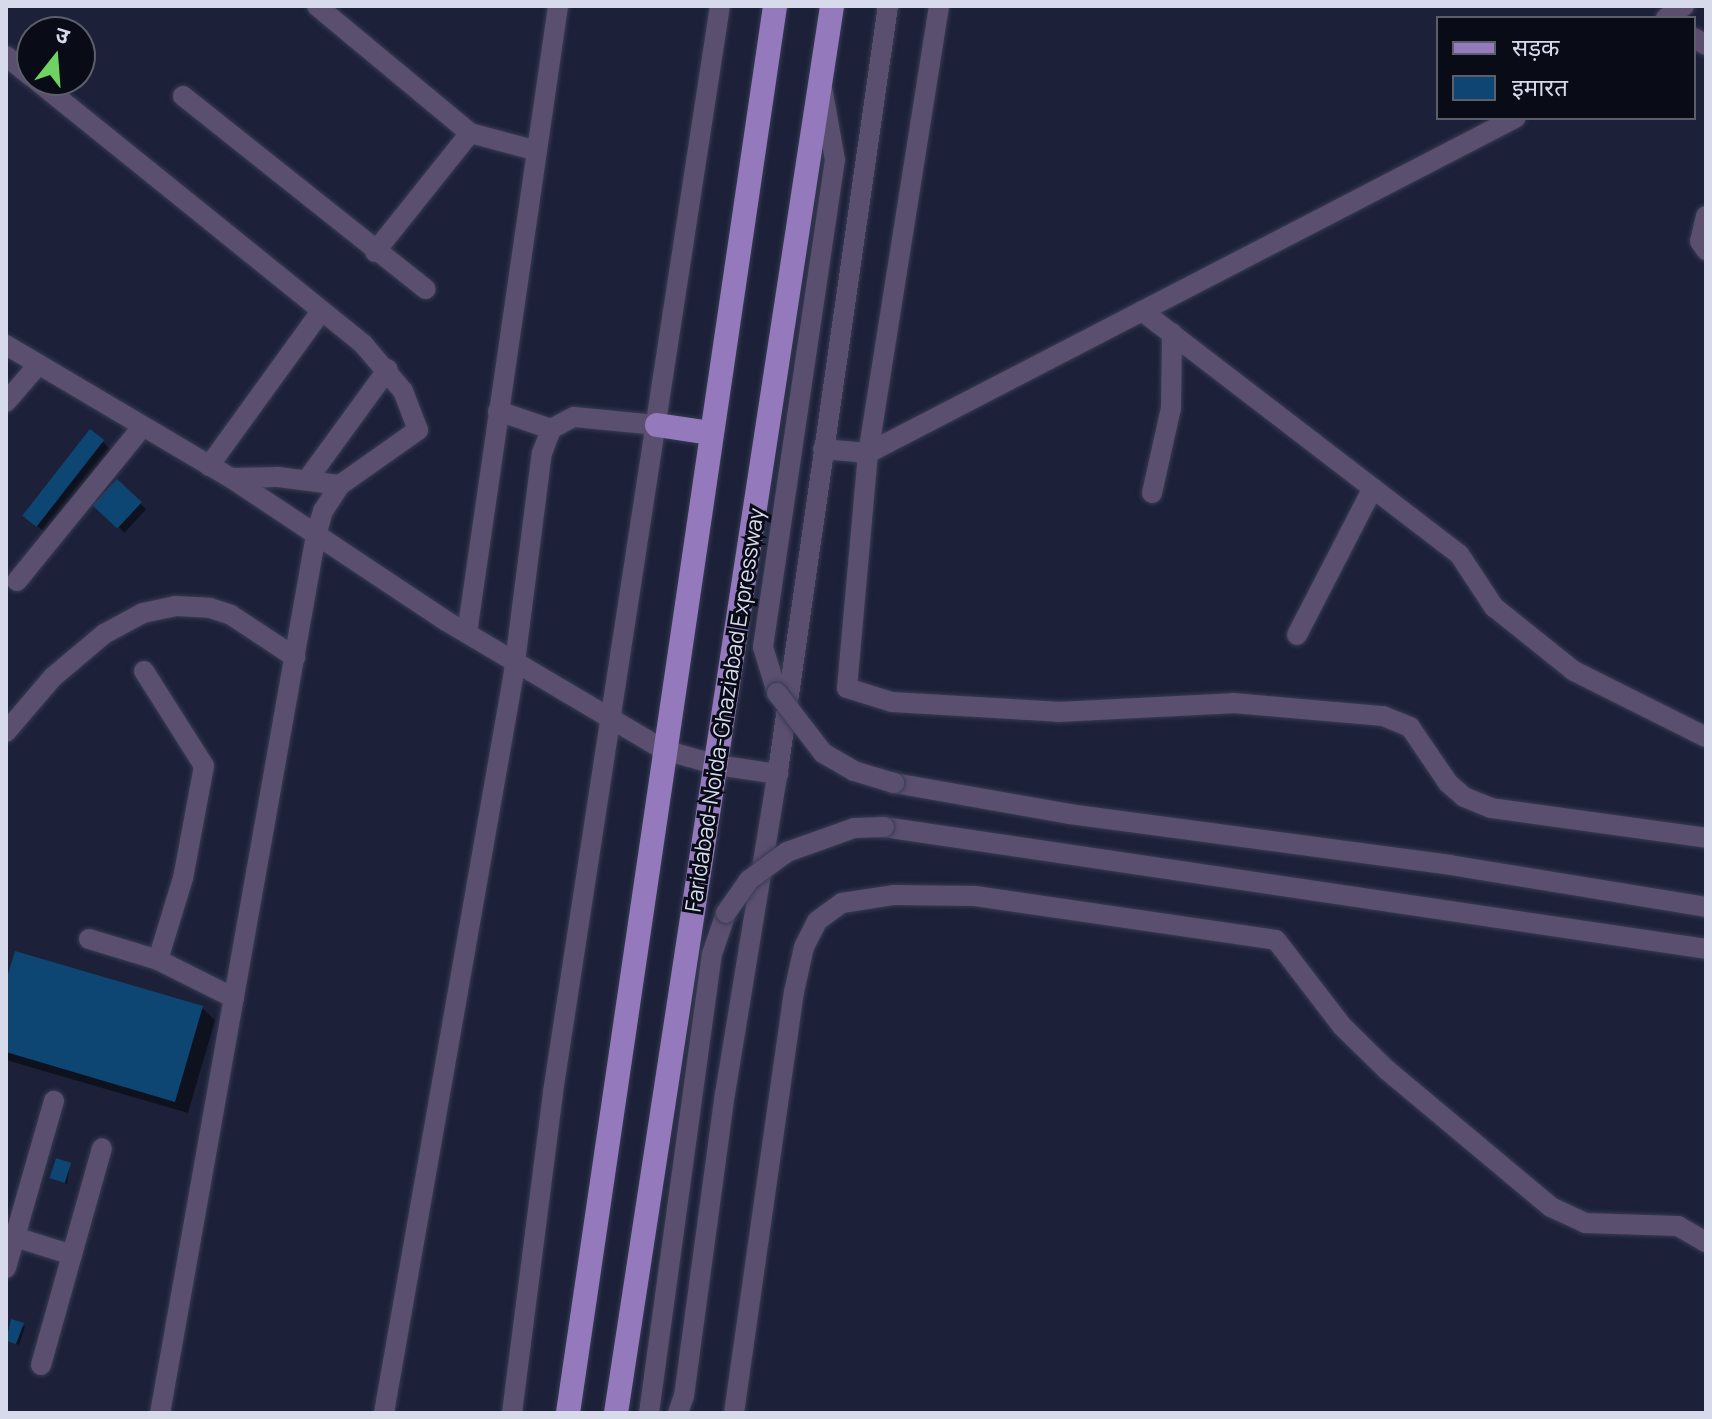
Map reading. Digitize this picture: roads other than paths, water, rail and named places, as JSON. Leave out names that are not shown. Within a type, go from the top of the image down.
[{"type":"main road","points":[[568,1413],[775,6]]},
{"type":"main road","name":"Faridabad-Noida-Ghaziabad Expressway","points":[[616,1413],[832,6]]},
{"type":"main road","points":[[657,425],[711,433]]},
{"type":"street","points":[[317,6],[344,14],[470,133],[537,151]]},
{"type":"street","points":[[467,633],[558,6]]},
{"type":"street","points":[[512,1413],[553,1092],[720,6]]},
{"type":"street","points":[[678,1413],[684,1396],[725,1094],[778,774],[782,701],[823,449],[888,6]]},
{"type":"street","points":[[939,6],[868,453],[847,641],[847,688],[863,697],[1058,712],[1233,703],[1383,716],[1410,727],[1448,783],[1464,797],[1491,808],[1706,838]]},
{"type":"street","points":[[821,83],[835,160],[763,647],[782,701],[823,753],[854,771],[894,783],[1069,814],[1450,865],[1706,907]]},
{"type":"street","points":[[56,96],[388,369],[403,391],[418,430],[340,485],[316,535],[160,1413]]},
{"type":"street","points":[[183,96],[375,252],[426,289]]},
{"type":"street","points":[[823,449],[868,453],[1511,120]]},
{"type":"street","points":[[375,252],[470,133]]},
{"type":"street","points":[[1706,216],[1700,241],[1706,250]]},
{"type":"street","points":[[209,466],[321,311]]},
{"type":"street","points":[[1142,311],[1459,554],[1494,607],[1574,671],[1706,737]]},
{"type":"street","points":[[1152,493],[1171,408],[1172,333]]},
{"type":"street","points":[[6,345],[231,478],[467,633],[664,750],[717,765],[778,774]]},
{"type":"street","points":[[6,402],[38,365]]},
{"type":"street","points":[[307,480],[388,369]]},
{"type":"street","points":[[498,411],[551,429]]},
{"type":"street","points":[[384,1413],[515,661],[542,453],[551,429],[574,417],[657,425]]},
{"type":"street","points":[[17,581],[142,427]]},
{"type":"street","points":[[231,478],[307,480],[340,485]]},
{"type":"street","points":[[1297,635],[1373,488]]},
{"type":"street","points":[[6,732],[53,677],[104,634],[143,613],[175,606],[210,608],[231,615],[295,657]]},
{"type":"street","points":[[144,671],[204,766],[183,878],[158,960]]},
{"type":"street","points":[[649,1413],[712,954],[726,913],[749,880],[787,852],[841,831],[884,827],[1706,949]]},
{"type":"street","points":[[734,1413],[794,992],[804,947],[817,921],[842,903],[894,895],[975,896],[1276,940],[1342,1026],[1387,1070],[1551,1207],[1585,1223],[1678,1226],[1706,1242]]},
{"type":"street","points":[[89,939],[158,960],[234,998]]},
{"type":"street","points":[[6,1268],[54,1101]]},
{"type":"street","points":[[41,1365],[102,1148]]},
{"type":"street","points":[[15,1237],[72,1255]]}]
